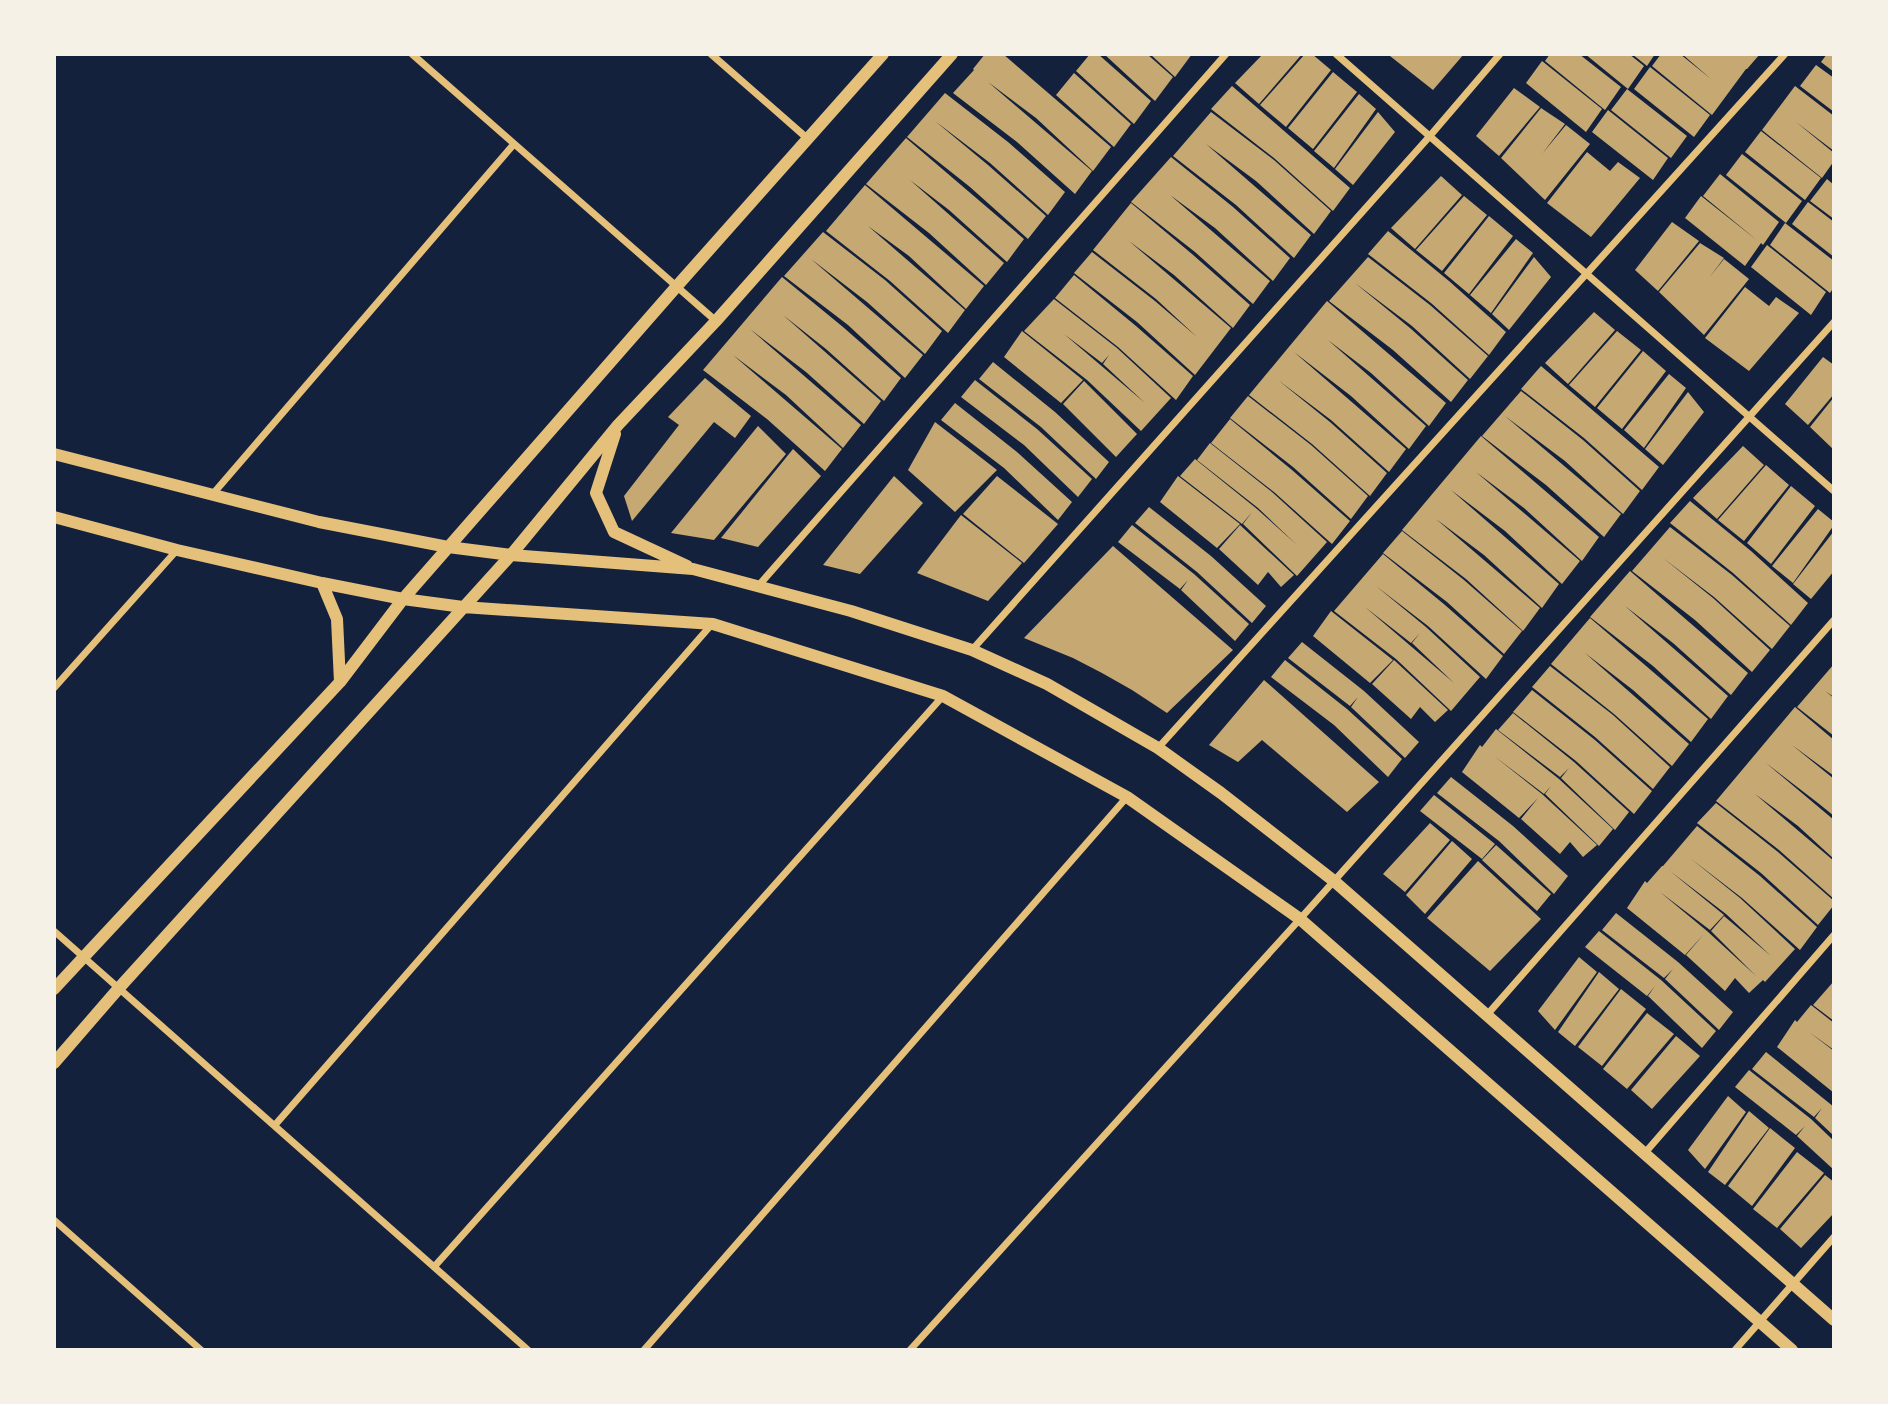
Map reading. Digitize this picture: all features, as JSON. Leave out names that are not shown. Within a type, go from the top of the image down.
[{"type":"street","points":[[412,54],[716,321]]},
{"type":"street","points":[[711,54],[808,139]]},
{"type":"street","points":[[54,989],[340,682],[403,599],[883,54]]},
{"type":"street","points":[[54,1063],[511,555],[618,425],[716,321],[952,54]]},
{"type":"street","points":[[759,586],[1226,54]]},
{"type":"street","points":[[1336,54],[1834,491]]},
{"type":"street","points":[[972,650],[1500,54]]},
{"type":"street","points":[[1158,748],[1785,54]]},
{"type":"street","points":[[212,496],[514,144]]},
{"type":"street","points":[[910,1350],[1834,322]]},
{"type":"street","points":[[618,425],[596,493],[614,532],[693,569]]},
{"type":"street","points":[[54,454],[319,522],[448,547],[511,555],[693,569],[850,611],[972,650],[1047,684],[1158,748],[1334,881],[1834,1320]]},
{"type":"street","points":[[54,517],[177,550],[403,599],[463,607],[713,624],[943,696],[1127,797],[1300,919],[1791,1350]]},
{"type":"street","points":[[54,688],[177,550]]},
{"type":"street","points":[[322,583],[337,619],[340,682]]},
{"type":"street","points":[[1486,1016],[1834,620]]},
{"type":"street","points":[[275,1125],[713,624]]},
{"type":"street","points":[[435,1267],[943,696]]},
{"type":"street","points":[[644,1350],[1127,797]]},
{"type":"street","points":[[54,931],[528,1350]]},
{"type":"street","points":[[1644,1153],[1834,935]]},
{"type":"street","points":[[54,1220],[201,1350]]},
{"type":"street","points":[[1735,1350],[1834,1237]]},
{"type":"building","points":[[985,54],[1003,54],[1111,147],[1093,171],[1036,118],[988,82],[1092,171],[1075,194],[1017,142],[953,93]]},
{"type":"building","points":[[1090,54],[1098,54],[1151,101],[1134,124],[1076,71]]},
{"type":"building","points":[[1104,54],[1147,54],[1173,77],[1155,101]]},
{"type":"building","points":[[1150,54],[1192,54],[1175,77]]},
{"type":"building","points":[[1263,54],[1302,54],[1259,104],[1235,83]]},
{"type":"building","points":[[1305,54],[1312,54],[1331,70],[1286,127],[1260,105]]},
{"type":"building","points":[[1464,54],[1433,90],[1390,56]]},
{"type":"building","points":[[1550,54],[1579,54],[1621,87],[1605,110],[1545,61]]},
{"type":"building","points":[[1585,54],[1629,54],[1644,66],[1628,89]]},
{"type":"building","points":[[1632,54],[1655,54],[1647,66]]},
{"type":"building","points":[[1661,54],[1680,54],[1711,79],[1682,54],[1760,54],[1712,115],[1652,66]]},
{"type":"building","points":[[1827,54],[1834,54],[1834,72],[1821,62]]},
{"type":"building","points":[[1542,61],[1602,109],[1586,132],[1526,83]]},
{"type":"building","points":[[1816,65],[1834,78],[1834,112],[1800,86]]},
{"type":"building","points":[[1650,67],[1710,115],[1694,137],[1634,89]]},
{"type":"building","points":[[1333,72],[1357,92],[1313,149],[1288,128]]},
{"type":"building","points":[[1074,73],[1131,124],[1114,147],[1056,95]]},
{"type":"building","points":[[1232,86],[1350,188],[1333,211],[1274,158],[1211,109]]},
{"type":"building","points":[[1795,86],[1834,116],[1834,151],[1796,122],[1834,153],[1834,161],[1822,178],[1762,130]]},
{"type":"building","points":[[1514,88],[1540,107],[1499,156],[1476,136]]},
{"type":"building","points":[[1627,89],[1687,136],[1671,158],[1611,110]]},
{"type":"building","points":[[945,93],[1008,142],[1065,192],[1048,215],[990,163],[935,121],[1046,216],[1028,239],[970,187],[907,137]]},
{"type":"building","points":[[1359,94],[1376,109],[1334,168],[1314,151]]},
{"type":"building","points":[[1541,108],[1565,124],[1542,154],[1566,125],[1590,144],[1545,200],[1501,158]]},
{"type":"building","points":[[1608,110],[1668,158],[1653,180],[1592,132]]},
{"type":"building","points":[[1211,112],[1274,160],[1331,211],[1314,234],[1256,181],[1206,144],[1311,235],[1294,258],[1236,205],[1173,156]]},
{"type":"building","points":[[1378,112],[1395,132],[1353,185],[1335,169]]},
{"type":"building","points":[[1761,131],[1821,178],[1805,200],[1745,152]]},
{"type":"building","points":[[906,138],[1024,239],[1007,262],[949,210],[910,180],[1004,263],[986,285],[929,233],[866,184]]},
{"type":"building","points":[[1587,152],[1610,171],[1618,162],[1640,178],[1591,237],[1547,203]]},
{"type":"building","points":[[1742,154],[1802,201],[1786,223],[1726,175]]},
{"type":"building","points":[[1171,157],[1290,258],[1273,281],[1215,228],[1170,195],[1270,281],[1253,304],[1195,252],[1131,202]]},
{"type":"building","points":[[1720,174],[1779,222],[1745,266],[1685,218],[1701,196],[1758,241],[1703,196]]},
{"type":"building","points":[[1441,176],[1462,195],[1415,249],[1391,228]]},
{"type":"building","points":[[1827,179],[1834,185],[1834,219],[1810,201]]},
{"type":"building","points":[[865,185],[984,286],[966,309],[909,256],[868,226],[965,310],[948,333],[890,281],[826,231]]},
{"type":"building","points":[[1464,196],[1487,215],[1442,271],[1416,250]]},
{"type":"building","points":[[1808,202],[1834,222],[1834,257],[1792,224]]},
{"type":"building","points":[[1131,203],[1250,305],[1233,328],[1174,275],[1129,241],[1231,328],[1195,375],[1137,322],[1074,273],[1092,252],[1197,337],[1156,299],[1093,250]]},
{"type":"building","points":[[1489,216],[1513,236],[1469,294],[1444,273]]},
{"type":"building","points":[[1672,222],[1699,241],[1658,291],[1635,270]]},
{"type":"building","points":[[1785,223],[1834,261],[1834,287],[1830,293],[1770,245]]},
{"type":"building","points":[[1388,231],[1506,332],[1489,355],[1431,303],[1368,254]]},
{"type":"building","points":[[823,232],[885,280],[942,331],[925,354],[867,302],[811,259],[923,355],[905,378],[848,325],[784,276]]},
{"type":"building","points":[[1516,239],[1533,253],[1491,313],[1470,295]]},
{"type":"building","points":[[1700,243],[1724,258],[1709,278],[1724,259],[1749,279],[1704,335],[1659,292]]},
{"type":"building","points":[[1767,245],[1826,292],[1811,315],[1751,267]]},
{"type":"building","points":[[1368,257],[1430,305],[1488,356],[1470,379],[1412,326],[1355,283],[1468,380],[1451,402],[1393,350],[1329,301]]},
{"type":"building","points":[[1534,257],[1551,277],[1509,330],[1492,314]]},
{"type":"building","points":[[1074,275],[1193,376],[1176,400],[1118,347],[1055,298]]},
{"type":"building","points":[[782,277],[901,378],[884,401],[783,315],[881,401],[864,424],[806,372],[750,329],[861,425],[843,448],[786,395],[733,355],[842,449],[825,471],[767,419],[703,370]]},
{"type":"building","points":[[1745,287],[1769,306],[1776,297],[1799,313],[1749,371],[1705,338]]},
{"type":"building","points":[[1054,299],[1117,348],[1171,398],[1141,431],[1087,380],[1024,331]],"holes":[[[1064,334],[1102,363],[1109,355],[1103,364],[1145,403]]]},
{"type":"building","points":[[1327,301],[1446,403],[1429,426],[1371,373],[1328,340],[1426,426],[1409,449],[1351,396],[1294,352],[1406,449],[1389,472],[1331,420],[1278,380],[1387,473],[1370,496],[1312,444],[1249,395]]},
{"type":"building","points":[[1594,312],[1615,330],[1568,384],[1545,363]]},
{"type":"building","points":[[1022,331],[1083,380],[1061,403],[1004,357]]},
{"type":"building","points":[[1617,331],[1641,350],[1595,407],[1569,385]]},
{"type":"building","points":[[1643,351],[1666,371],[1622,429],[1597,408]]},
{"type":"building","points":[[1823,357],[1834,365],[1834,394],[1808,425],[1785,404]]},
{"type":"building","points":[[993,362],[1055,412],[1109,462],[1096,479],[1041,427],[979,379]]},
{"type":"building","points":[[1541,366],[1659,467],[1642,490],[1584,438],[1521,389]]},
{"type":"building","points":[[1669,374],[1686,388],[1644,448],[1624,430]]},
{"type":"building","points":[[705,378],[751,416],[735,438],[714,422],[632,521],[624,496],[679,425],[668,417]]},
{"type":"building","points":[[975,380],[1037,429],[1092,479],[1078,497],[1024,445],[961,397]]},
{"type":"building","points":[[1084,381],[1137,434],[1116,457],[1063,404]]},
{"type":"building","points":[[1521,391],[1583,440],[1640,491],[1623,514],[1565,461],[1505,416],[1621,514],[1604,537],[1546,485],[1482,436]]},
{"type":"building","points":[[1688,392],[1704,412],[1663,465],[1645,449]]},
{"type":"building","points":[[1248,396],[1311,445],[1368,496],[1351,519],[1293,467],[1230,418]]},
{"type":"building","points":[[1834,397],[1834,450],[1810,427]]},
{"type":"building","points":[[955,403],[1017,452],[1072,502],[1058,520],[1004,468],[941,420]]},
{"type":"building","points":[[1230,419],[1350,521],[1332,544],[1274,492],[1211,443]]},
{"type":"building","points":[[935,422],[997,470],[955,512],[908,470]]},
{"type":"building","points":[[758,426],[786,454],[714,540],[671,533]]},
{"type":"building","points":[[1481,436],[1599,537],[1582,561],[1524,508],[1476,472],[1580,561],[1562,584],[1505,531],[1451,490],[1559,584],[1542,608],[1484,555],[1436,519],[1540,608],[1523,631],[1466,579],[1402,530]]},
{"type":"building","points":[[1210,443],[1272,492],[1327,542],[1297,576],[1243,524],[1252,512],[1242,524],[1180,476],[1195,459],[1297,545],[1258,508],[1197,460]]},
{"type":"building","points":[[1743,446],[1764,465],[1717,519],[1693,498]]},
{"type":"building","points":[[793,449],[821,476],[758,547],[721,538]]},
{"type":"building","points":[[1766,465],[1789,485],[1744,541],[1718,520]]},
{"type":"building","points":[[894,476],[923,503],[860,574],[823,565]]},
{"type":"building","points":[[997,476],[1058,524],[1024,563],[963,514]]},
{"type":"building","points":[[1178,476],[1240,524],[1217,548],[1160,502]]},
{"type":"building","points":[[1791,486],[1815,506],[1771,564],[1747,543]]},
{"type":"building","points":[[1690,501],[1808,603],[1791,625],[1733,573],[1670,523]]},
{"type":"building","points":[[1149,507],[1211,556],[1266,606],[1252,623],[1197,572],[1135,523]]},
{"type":"building","points":[[1818,509],[1834,522],[1834,525],[1793,583],[1772,566]]},
{"type":"building","points":[[961,515],[1022,563],[988,601],[917,573]]},
{"type":"building","points":[[1132,525],[1194,574],[1249,624],[1235,641],[1181,590],[1188,580],[1180,589],[1118,542]]},
{"type":"building","points":[[1240,525],[1294,575],[1281,587],[1268,572],[1258,585],[1219,549]]},
{"type":"building","points":[[1670,527],[1732,575],[1790,626],[1772,649],[1714,597],[1663,558],[1713,598],[1770,650],[1752,672],[1695,620],[1632,571]]},
{"type":"building","points":[[1402,531],[1522,631],[1504,654],[1447,602],[1383,553]]},
{"type":"building","points":[[1834,531],[1834,571],[1811,599],[1793,584]]},
{"type":"building","points":[[1113,546],[1233,650],[1167,713],[1102,673],[1024,638]]},
{"type":"building","points":[[1383,554],[1503,656],[1486,679],[1428,626],[1376,586],[1480,677],[1451,711],[1396,659],[1334,611]],"holes":[[[1365,607],[1411,643],[1420,633],[1412,643],[1454,683]]]},
{"type":"building","points":[[1630,571],[1748,673],[1731,695],[1673,643],[1625,606],[1728,696],[1711,719],[1653,666],[1590,617]]},
{"type":"building","points":[[1331,611],[1393,660],[1370,683],[1313,636]]},
{"type":"building","points":[[1590,618],[1708,719],[1691,742],[1633,690],[1585,653],[1689,744],[1672,766],[1614,714],[1551,664]]},
{"type":"building","points":[[1302,642],[1364,691],[1419,742],[1405,758],[1351,707],[1358,697],[1350,706],[1288,658]]},
{"type":"building","points":[[1285,660],[1347,709],[1402,759],[1388,777],[1334,725],[1271,677]]},
{"type":"building","points":[[1394,660],[1448,710],[1435,722],[1420,707],[1411,719],[1372,684]]},
{"type":"building","points":[[1834,664],[1834,697],[1825,691],[1834,698],[1834,736],[1797,707]]},
{"type":"building","points":[[1550,666],[1613,715],[1670,767],[1653,789],[1595,737],[1532,687]]},
{"type":"building","points":[[1264,680],[1379,782],[1347,812],[1262,740],[1238,762],[1209,745]]},
{"type":"building","points":[[1532,690],[1595,740],[1652,791],[1634,814],[1576,761],[1513,712]]},
{"type":"building","points":[[1795,707],[1834,740],[1834,776],[1792,745],[1834,779],[1834,816],[1766,763],[1834,820],[1834,859],[1798,826],[1755,794],[1834,861],[1834,899],[1779,850],[1716,801]]},
{"type":"building","points":[[1513,713],[1574,762],[1629,812],[1615,830],[1561,778],[1569,768],[1560,777],[1498,730]]},
{"type":"building","points":[[1496,729],[1559,779],[1613,829],[1599,846],[1545,794],[1551,786],[1544,794],[1494,756],[1542,794],[1597,845],[1583,857],[1570,842],[1560,854],[1521,819],[1538,798],[1519,818],[1462,772],[1480,745],[1482,747]]},
{"type":"building","points":[[1451,777],[1513,826],[1568,876],[1554,894],[1499,841],[1437,793]]},
{"type":"building","points":[[1434,795],[1495,844],[1482,859],[1420,811]]},
{"type":"building","points":[[1716,803],[1834,901],[1834,905],[1818,925],[1761,873],[1697,823]]},
{"type":"building","points":[[1430,823],[1450,840],[1405,892],[1383,874]]},
{"type":"building","points":[[1697,826],[1760,876],[1817,927],[1800,950],[1742,898],[1690,858],[1740,898],[1795,949],[1765,982],[1763,980],[1749,993],[1735,978],[1725,991],[1686,955],[1704,934],[1685,955],[1627,908],[1645,881],[1647,883]],"holes":[[[1670,871],[1726,914],[1771,956],[1724,916],[1711,931],[1756,976],[1660,892],[1710,930],[1724,915]]]},
{"type":"building","points":[[1452,841],[1472,859],[1425,914],[1406,895]]},
{"type":"building","points":[[1496,845],[1551,894],[1537,911],[1482,860]]},
{"type":"building","points":[[1478,861],[1541,919],[1490,971],[1427,918]]},
{"type":"building","points":[[1616,913],[1678,962],[1733,1012],[1719,1030],[1665,979],[1673,969],[1664,978],[1602,930]]},
{"type":"building","points":[[1599,931],[1661,980],[1716,1031],[1702,1048],[1648,996],[1655,986],[1647,996],[1585,947]]},
{"type":"building","points":[[1579,957],[1597,972],[1555,1030],[1538,1011]]},
{"type":"building","points":[[1599,972],[1619,989],[1575,1046],[1558,1032]]},
{"type":"building","points":[[1834,981],[1834,1021],[1813,1005]]},
{"type":"building","points":[[1621,989],[1646,1009],[1602,1066],[1578,1047]]},
{"type":"building","points":[[1811,1005],[1834,1023],[1834,1050],[1809,1032],[1834,1051],[1834,1093],[1777,1047],[1795,1020],[1797,1022]]},
{"type":"building","points":[[1647,1013],[1674,1034],[1627,1089],[1603,1069]]},
{"type":"building","points":[[1676,1036],[1700,1056],[1652,1109],[1631,1090]]},
{"type":"building","points":[[1766,1052],[1834,1107],[1834,1136],[1815,1118],[1822,1108],[1814,1117],[1752,1069]]},
{"type":"building","points":[[1749,1070],[1811,1119],[1834,1141],[1834,1170],[1797,1136],[1805,1126],[1796,1135],[1735,1087]]},
{"type":"building","points":[[1728,1096],[1746,1112],[1705,1169],[1688,1150]]},
{"type":"building","points":[[1749,1111],[1769,1128],[1725,1185],[1708,1172]]},
{"type":"building","points":[[1770,1128],[1795,1148],[1752,1206],[1728,1186]]},
{"type":"building","points":[[1797,1152],[1824,1173],[1777,1228],[1753,1209]]},
{"type":"building","points":[[1825,1175],[1834,1182],[1834,1213],[1801,1248],[1780,1229]]}]
